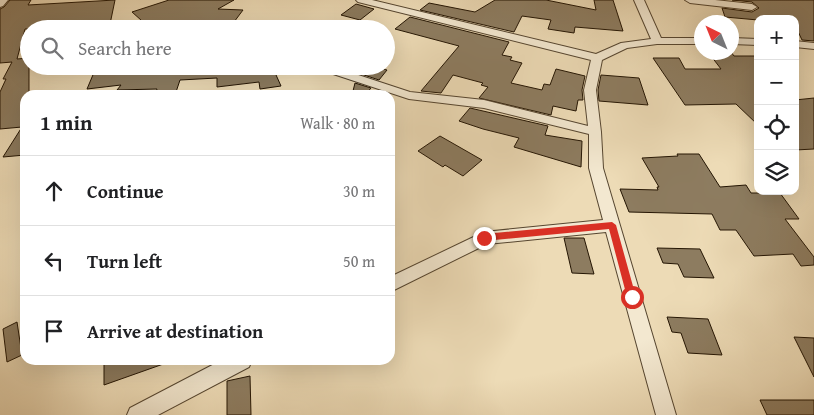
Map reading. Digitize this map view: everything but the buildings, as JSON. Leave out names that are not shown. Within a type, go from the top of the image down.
[{"type":"street","points":[[0,4],[4,0]]},
{"type":"street","points":[[361,0],[597,58],[625,45],[657,41],[694,41]]},
{"type":"street","points":[[639,0],[657,41]]},
{"type":"street","points":[[690,0],[752,7]]},
{"type":"street","points":[[739,41],[754,42]]},
{"type":"street","points":[[799,44],[814,46]]},
{"type":"street","points":[[597,58],[590,90],[596,132],[596,168],[666,415]]},
{"type":"street","points":[[347,75],[393,90]]},
{"type":"street","points":[[395,90],[409,95],[484,104],[596,132]]},
{"type":"street","points":[[395,282],[484,238],[612,225]]},
{"type":"street","points":[[137,415],[232,365]]},
{"type":"route","points":[[484,238],[612,225],[632,297]]}]
